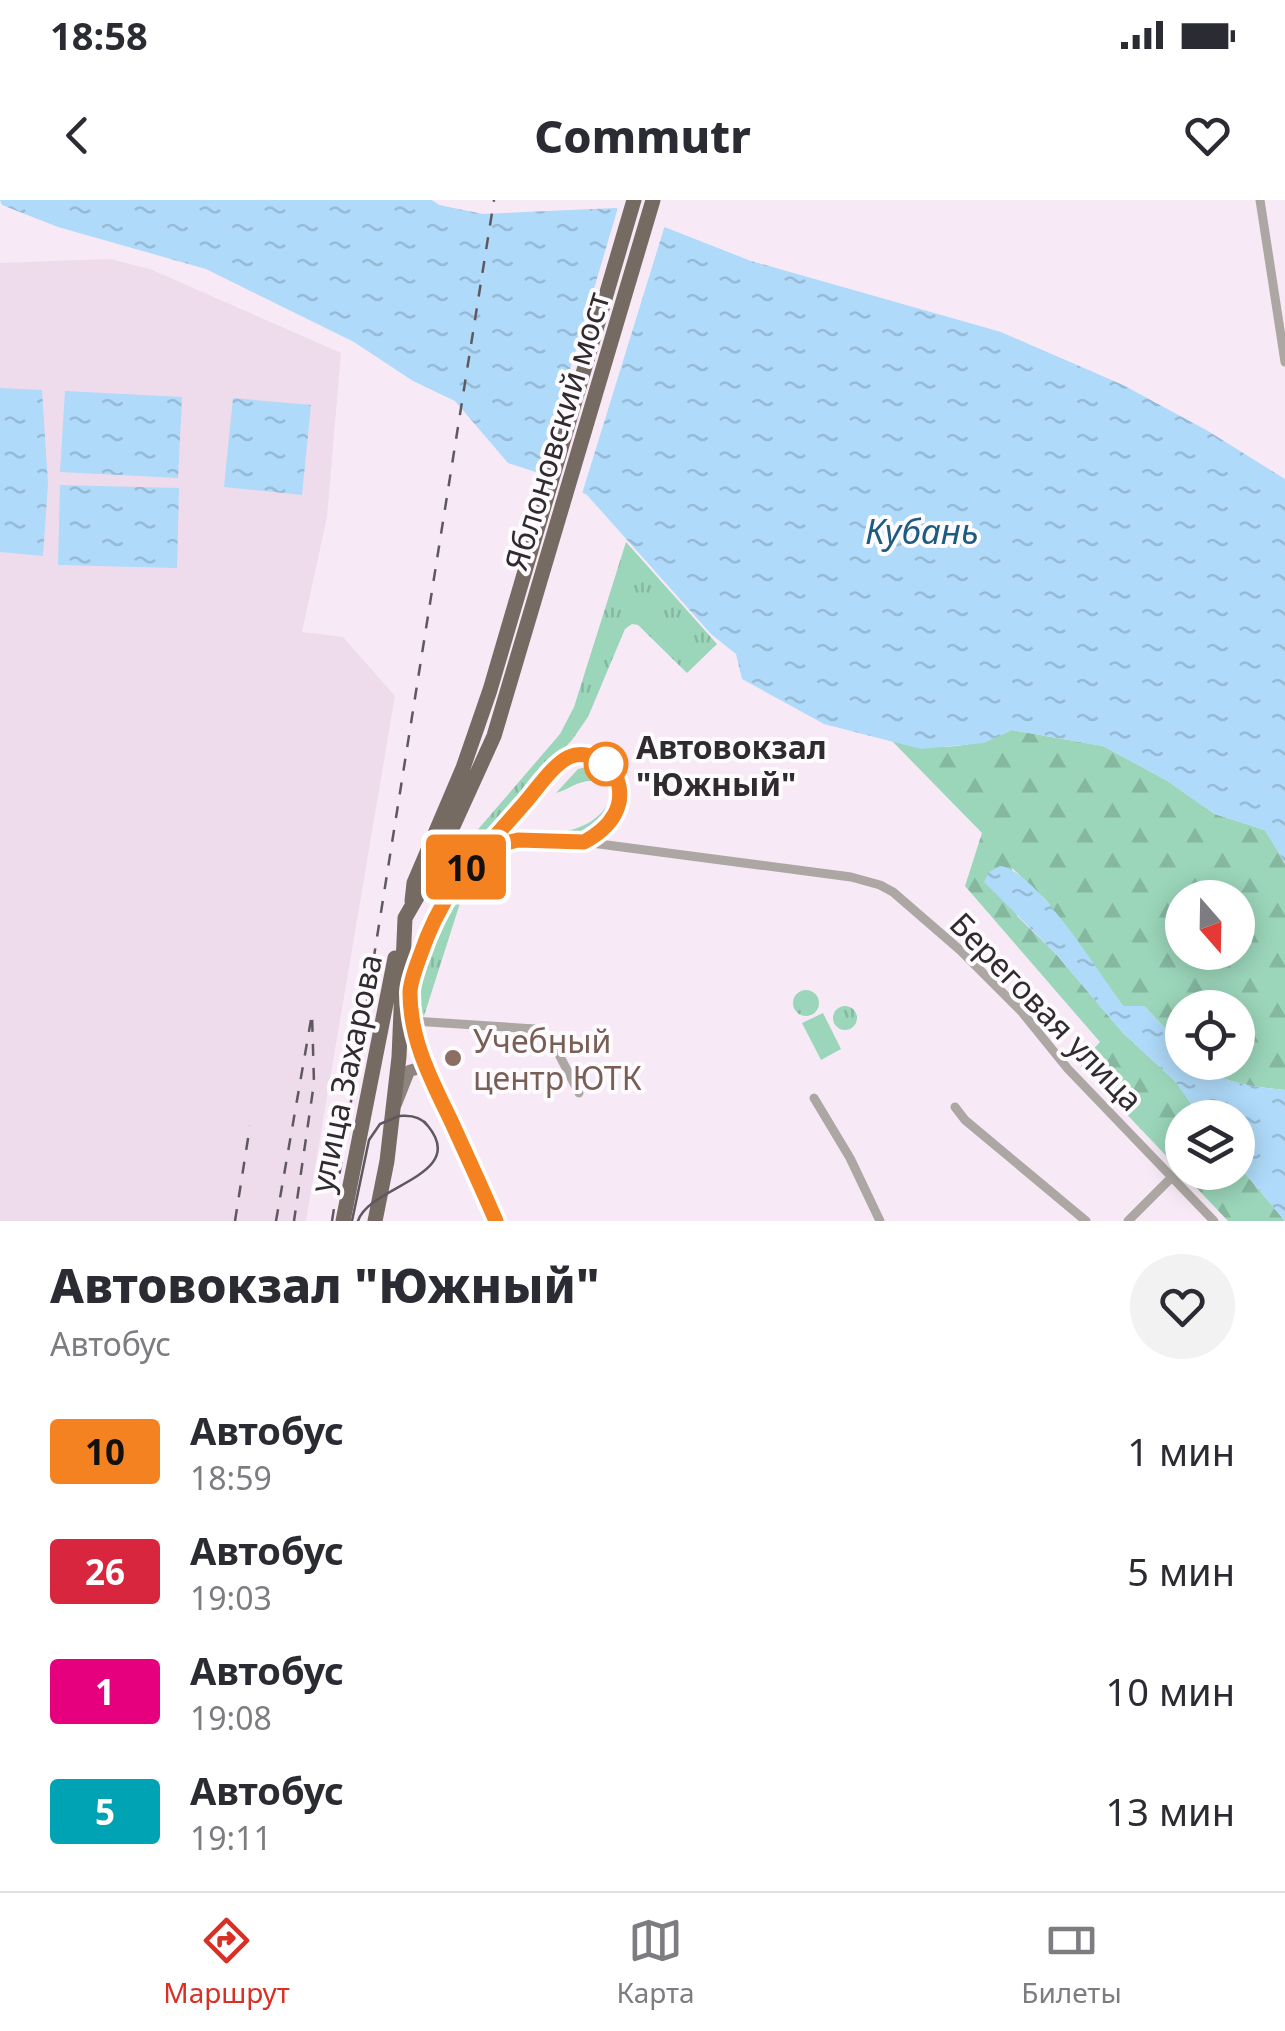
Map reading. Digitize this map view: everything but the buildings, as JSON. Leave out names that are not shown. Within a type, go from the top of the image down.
[{"type":"main road","name":"Яблоновский мост","points":[[503,675],[634,200]]},
{"type":"main road","name":"Яблоновский мост","points":[[503,675],[653,200]]},
{"type":"main road","name":"улица Захарова","points":[[343,1221],[374,1052],[414,884],[503,675]]},
{"type":"main road","name":"улица Захарова","points":[[375,1221],[406,1022],[402,936]]},
{"type":"main road","points":[[402,936],[410,989],[408,1030],[417,1042],[427,1073],[496,1221]]},
{"type":"main road","points":[[379,1030],[385,1025],[406,1022]]},
{"type":"main road","points":[[374,1052],[387,1048],[399,1057]]},
{"type":"main road","points":[[394,1106],[410,1071],[419,1068],[427,1073]]},
{"type":"street","points":[[1260,200],[1285,362]]},
{"type":"street","points":[[410,989],[433,920],[449,889],[478,852],[566,758],[588,755],[612,768],[620,796],[614,818],[584,842]]},
{"type":"street","points":[[513,817],[516,832],[527,841]]},
{"type":"street","name":"Береговая улица","points":[[478,852],[506,842],[584,842],[852,877],[880,885],[923,917],[1021,1010],[1068,1069],[1165,1170]]},
{"type":"street","points":[[406,1022],[536,1029],[552,1041],[579,1093]]},
{"type":"street","points":[[814,1098],[850,1158],[880,1221]]},
{"type":"street","points":[[955,1108],[1086,1221]]},
{"type":"street","points":[[1128,1221],[1165,1184]]},
{"type":"street","name":"Береговая улица","points":[[1184,1190],[1214,1221]]},
{"type":"shaded area","points":[[110,259],[150,269],[341,353],[327,517],[302,632],[343,637],[395,696],[306,1221],[0,1221],[0,263]]},
{"type":"green space","points":[[626,542],[717,644],[687,673],[638,625],[625,629],[588,717],[572,740],[464,856],[461,854],[474,834],[560,734],[574,707]]},
{"type":"green space","points":[[1012,730],[1103,746],[1166,780],[1215,814],[1265,830],[1285,863],[1285,1090],[1227,1080],[1255,1080],[1255,990],[1165,990],[1165,1028],[1145,1007],[1123,1006],[1046,900],[1012,868],[1017,916],[1056,954],[1123,1033],[1165,1072],[1165,1080],[1174,1080],[1189,1100],[1165,1100],[1165,1155],[1079,1064],[1100,1042],[965,886],[982,833],[892,741],[938,747],[968,744]]},
{"type":"green space","points":[[599,768],[607,775],[601,782],[582,782],[556,793],[578,769]]},
{"type":"green space","points":[[610,799],[614,800],[603,819],[588,830],[548,835],[592,821]]},
{"type":"green space","points":[[466,874],[469,875],[424,1016],[417,1007],[429,954]]},
{"type":"green space","points":[[806,990],[815,994],[819,1003],[815,1012],[806,1016],[797,1012],[793,1003],[797,994]]},
{"type":"green space","points":[[845,1006],[854,1009],[854,1027],[845,1030],[836,1027],[833,1018],[836,1009]]},
{"type":"green space","points":[[823,1013],[841,1049],[821,1060],[802,1023]]},
{"type":"green space","points":[[1255,1185],[1285,1221],[1228,1221],[1199,1190],[1255,1190]]},
{"type":"water","name":"Кубань","points":[[0,200],[432,200],[483,214],[616,208],[751,261],[1001,332],[1123,385],[1285,479],[1285,863],[1265,830],[1215,814],[1166,780],[1103,746],[1012,730],[984,743],[921,749],[824,724],[742,679],[736,654],[711,634],[587,495],[551,477],[508,463],[455,401],[413,381],[354,342],[206,269],[58,227],[2,205]]},
{"type":"water","points":[[0,388],[42,390],[48,484],[43,556],[0,552]]},
{"type":"water","points":[[65,391],[182,397],[178,478],[60,472]]},
{"type":"water","points":[[233,398],[311,405],[302,495],[224,487]]},
{"type":"water","points":[[60,485],[179,488],[177,568],[58,565]]},
{"type":"water","points":[[1000,866],[1031,885],[1123,1006],[1144,1006],[1165,1028],[1165,1072],[1123,1033],[1056,954],[984,882],[989,872]]},
{"type":"water","points":[[1230,1080],[1285,1090],[1285,1221],[1255,1185],[1255,1100],[1189,1100],[1175,1081]]},
{"type":"pier","points":[[619,204],[666,222],[581,497],[538,478]]},
{"type":"tram line","points":[[352,1221],[369,1140],[380,1124],[399,1116],[422,1120],[437,1143],[436,1157],[427,1169],[366,1209],[358,1221]]},
{"type":"railway","points":[[332,1221],[494,200]]},
{"type":"railway","points":[[276,1221],[312,1014],[314,1083],[294,1221]]},
{"type":"railway","points":[[235,1221],[250,1126]]},
{"type":"bus line","name":"10","points":[[490,847],[518,840],[584,842],[593,837],[606,828],[619,806],[620,788],[612,768],[588,755],[566,758],[478,852],[449,889],[433,920],[410,989],[417,1042],[427,1073],[496,1221]]},
{"type":"place","name":"Автовокзал \"Южный\"","points":[[606,764]]},
{"type":"place","name":"Учебный центр ЮТК","points":[[453,1058]]}]
